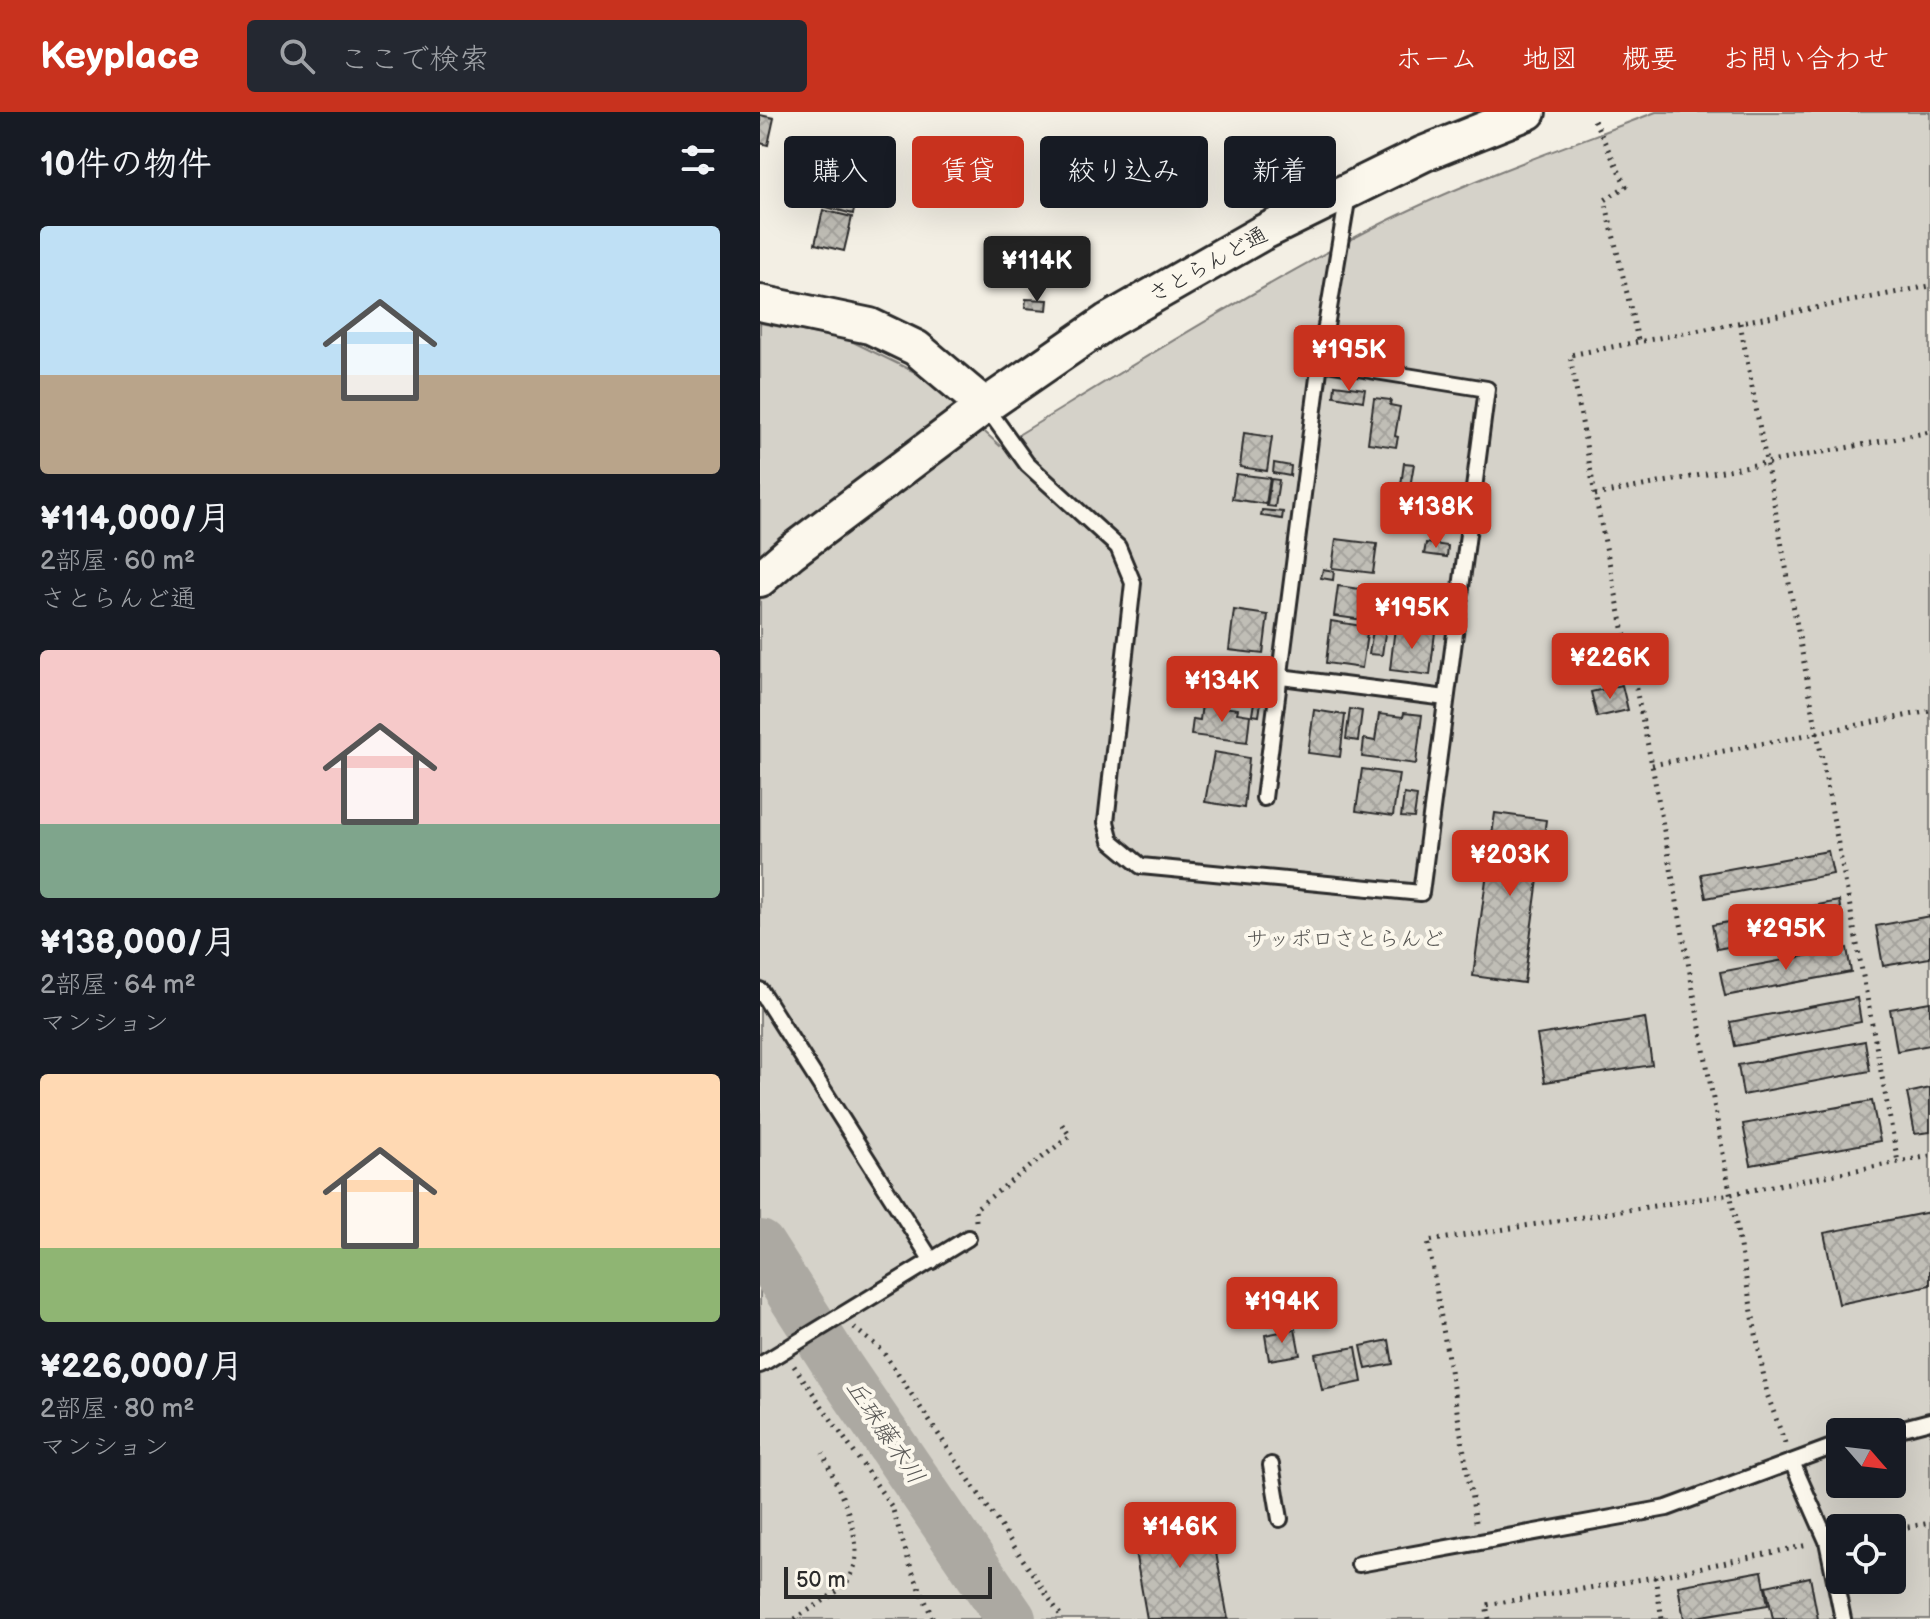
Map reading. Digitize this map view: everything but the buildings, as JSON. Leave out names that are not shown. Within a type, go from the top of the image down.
[{"type":"street","name":"さとらんど通","points":[[760,579],[791,552],[985,406],[1108,321],[1262,233],[1423,154],[1528,112]]},
{"type":"street","points":[[760,303],[870,326],[916,348],[985,406]]},
{"type":"lane","points":[[1264,798],[1320,362],[1348,191]]},
{"type":"lane","points":[[985,406],[1027,464],[1118,547],[1133,583],[1106,822],[1111,841],[1141,866],[1421,893],[1487,389],[1320,362]]},
{"type":"lane","points":[[1202,667],[1446,698]]},
{"type":"lane","points":[[760,990],[932,1261]]},
{"type":"lane","points":[[760,1365],[968,1238]]},
{"type":"lane","points":[[1906,1427],[1930,1421]]},
{"type":"lane","points":[[1359,1564],[1667,1508],[1826,1449]]},
{"type":"lane","points":[[1792,1462],[1826,1539]]},
{"type":"lane","points":[[1271,1465],[1280,1519]]},
{"type":"lane","points":[[1838,1594],[1843,1619]]},
{"type":"path","points":[[1594,120],[1626,186],[1605,200],[1638,340]]},
{"type":"path","points":[[1792,1462],[1767,1394],[1652,765],[1595,495],[1570,355],[1930,286]]},
{"type":"path","points":[[1740,323],[1898,1162]]},
{"type":"path","points":[[1595,495],[1930,432]]},
{"type":"path","points":[[1652,765],[1930,711]]},
{"type":"path","points":[[968,1238],[977,1229],[975,1209],[1070,1136],[1061,1123]]},
{"type":"path","points":[[1479,1544],[1428,1241],[1731,1194],[1930,1156]]},
{"type":"path","points":[[838,1319],[881,1349],[1063,1619]]},
{"type":"path","points":[[784,1352],[892,1507],[911,1568],[933,1619]]},
{"type":"path","points":[[795,1619],[845,1585],[855,1564],[857,1538],[823,1453]]},
{"type":"path","points":[[1906,1527],[1930,1523]]},
{"type":"path","points":[[1489,1619],[1486,1605],[1655,1577],[1826,1541]]},
{"type":"path","points":[[1655,1577],[1662,1619]]},
{"type":"green space","name":"サッポロさとらんど","points":[[1656,112],[1930,112],[1930,1619],[760,1619],[760,323],[849,340],[925,377],[1000,446],[1322,255],[1474,182]]},
{"type":"waterway","name":"丘珠藤木川","points":[[760,1245],[841,1371],[1011,1619]]}]
